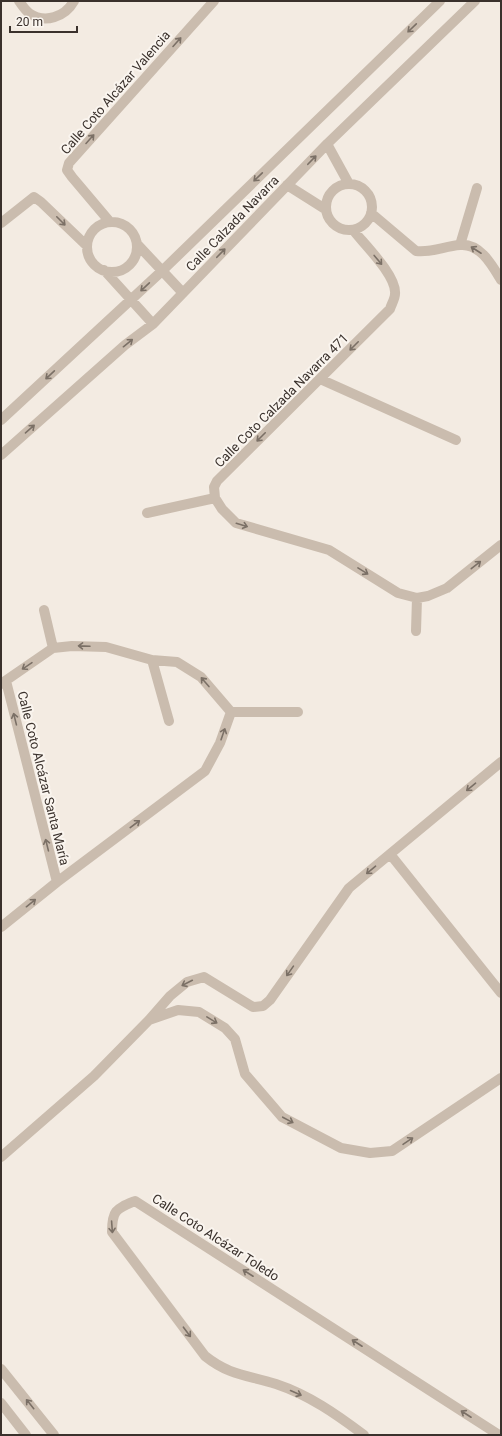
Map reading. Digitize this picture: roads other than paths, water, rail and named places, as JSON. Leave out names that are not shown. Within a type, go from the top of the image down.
[{"type":"street","points":[[19,1],[28,13],[46,19],[57,17],[67,10],[74,1]]},
{"type":"street","name":"Calle Coto Alcázar Valencia","points":[[110,222],[72,178],[67,170],[69,163],[214,1]]},
{"type":"street","name":"Calle Calzada Navarra","points":[[1,420],[132,300],[440,1]]},
{"type":"street","name":"Calle Calzada Navarra","points":[[1,455],[125,346],[153,324],[327,144],[475,1]]},
{"type":"street","points":[[327,144],[349,184]]},
{"type":"street","points":[[287,185],[325,209],[331,223],[345,230],[353,230],[366,222],[371,213],[371,201],[363,189],[349,184],[342,185],[330,194],[325,209]]},
{"type":"street","points":[[460,245],[477,188]]},
{"type":"street","points":[[1,223],[34,197],[87,246],[92,261],[104,270],[153,324]]},
{"type":"street","points":[[371,213],[416,251],[425,252],[460,245],[468,246],[479,251],[490,262],[501,280]]},
{"type":"street","points":[[87,246],[92,233],[97,227],[110,222],[120,223],[128,227],[134,234],[137,244],[137,254],[132,262],[126,268],[111,272],[104,270]]},
{"type":"street","name":"Calle Coto Calzada Navarra 471","points":[[215,498],[214,487],[217,481],[390,309],[395,295],[393,283],[387,271],[353,230]]},
{"type":"street","points":[[137,244],[163,270],[182,293]]},
{"type":"street","points":[[320,379],[456,440]]},
{"type":"street","points":[[147,513],[215,498],[222,509],[236,523],[329,550],[398,593],[418,598],[428,596],[447,588],[501,545]]},
{"type":"street","points":[[416,631],[418,598]]},
{"type":"street","points":[[44,610],[53,648]]},
{"type":"street","name":"Calle Coto Alcázar Santa María","points":[[1,927],[57,882],[205,771],[220,743],[231,712],[201,676],[176,662],[152,660],[106,647],[72,646],[53,648],[3,682],[57,882]]},
{"type":"street","points":[[152,660],[169,721]]},
{"type":"street","points":[[231,712],[298,712]]},
{"type":"street","points":[[1,1157],[94,1076],[149,1020],[170,996],[187,982],[204,977],[253,1007],[262,1006],[270,1000],[348,888],[499,765]]},
{"type":"street","points":[[390,854],[501,993]]},
{"type":"street","points":[[149,1020],[178,1010],[199,1012],[225,1028],[235,1039],[244,1074],[282,1117],[341,1148],[370,1153],[392,1152],[501,1078]]},
{"type":"street","name":"Calle Coto Alcázar Toledo","points":[[364,1435],[321,1404],[277,1384],[234,1374],[219,1367],[205,1356],[112,1232],[112,1218],[119,1208],[136,1201],[499,1435]]},
{"type":"street","points":[[1,1368],[54,1435]]},
{"type":"street","points":[[1,1404],[26,1435]]}]
